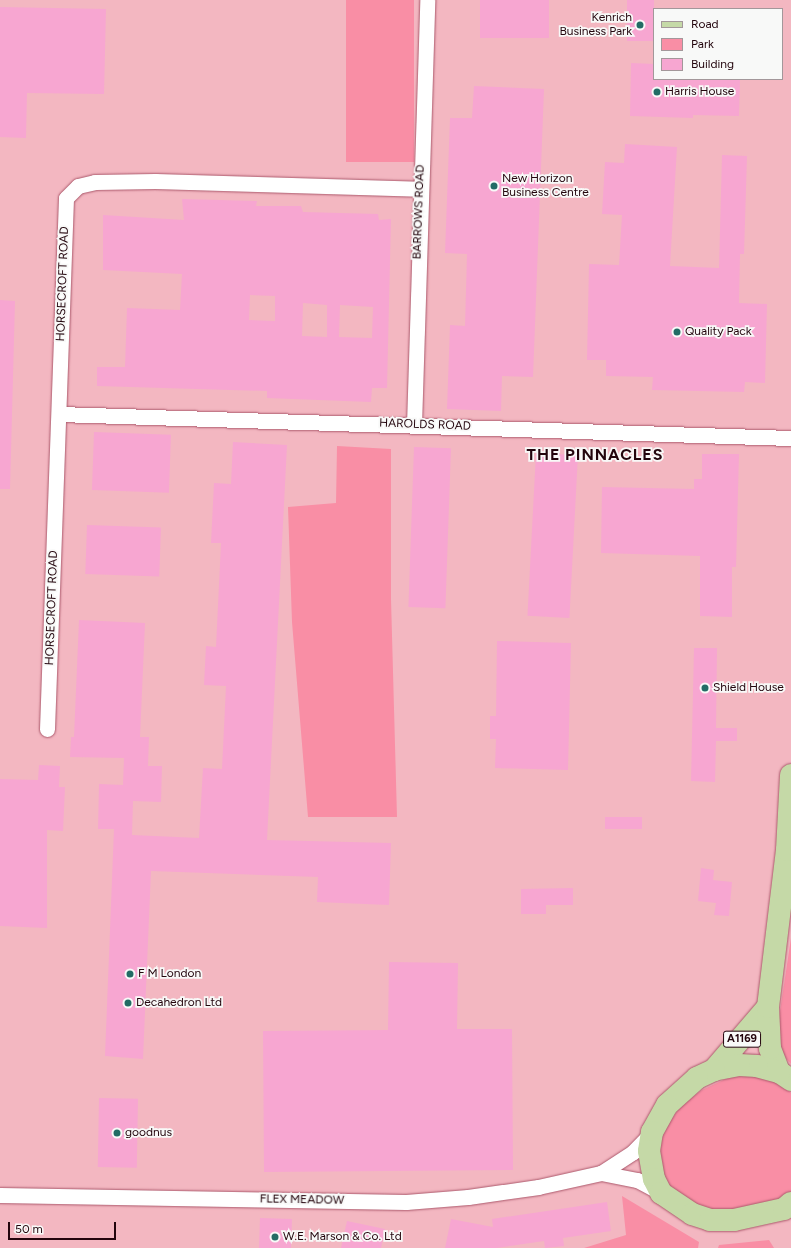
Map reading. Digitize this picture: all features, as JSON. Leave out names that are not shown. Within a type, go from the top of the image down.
[{"type":"main road","name":"A1169","points":[[785,1076],[770,1048],[768,1007],[787,850],[791,775]]},
{"type":"main road","name":"A1169","points":[[714,1070],[768,1007]]},
{"type":"main road","points":[[785,1076],[739,1064],[714,1070],[697,1078],[667,1105],[652,1132],[651,1165],[661,1193],[679,1207],[710,1220],[734,1220],[758,1216],[784,1209],[791,1203]]},
{"type":"street","name":"BARROWS ROAD","points":[[414,425],[419,189],[427,0]]},
{"type":"street","name":"HORSECROFT ROAD","points":[[48,729],[66,198],[78,186],[95,182],[154,181],[419,189]]},
{"type":"street","name":"HAROLDS ROAD","points":[[59,414],[791,438]]},
{"type":"street","name":"FLEX MEADOW","points":[[0,1195],[406,1202],[538,1187],[601,1172],[633,1152],[652,1132]]},
{"type":"street","name":"FLEX MEADOW","points":[[601,1172],[637,1180],[661,1193]]},
{"type":"shaded area","points":[[0,0],[791,0],[791,1248],[0,1248]]},
{"type":"green space","points":[[346,0],[414,0],[414,162],[346,162]]},
{"type":"green space","points":[[337,446],[391,449],[391,599],[397,817],[308,817],[292,622],[288,507],[336,503]]},
{"type":"green space","points":[[791,938],[791,1064],[779,1051],[777,1031]]},
{"type":"green space","points":[[742,1074],[777,1081],[791,1093],[791,1195],[771,1204],[709,1213],[668,1185],[662,1168],[659,1151],[662,1133],[681,1106],[702,1090],[732,1076]]},
{"type":"green space","points":[[622,1196],[699,1242],[698,1248],[584,1248],[626,1235]]},
{"type":"green space","points":[[769,1240],[774,1248],[718,1248],[719,1245]]},
{"type":"building","points":[[480,0],[549,0],[549,38],[480,38]]},
{"type":"building","points":[[627,0],[654,0],[653,41],[627,41]]},
{"type":"building","points":[[0,7],[106,9],[104,94],[27,93],[26,138],[0,137]]},
{"type":"building","points":[[631,63],[653,64],[653,80],[740,80],[739,116],[693,115],[693,118],[630,116]]},
{"type":"building","name":"New Horizon Business Centre","points":[[474,86],[544,89],[533,377],[502,376],[501,411],[447,409],[450,325],[465,326],[467,254],[445,253],[450,118],[472,118]]},
{"type":"building","name":"Quality Pack","points":[[625,144],[677,147],[670,266],[719,268],[722,155],[747,156],[744,254],[740,254],[739,303],[767,304],[765,383],[745,382],[744,392],[652,390],[653,377],[606,376],[606,360],[587,360],[589,264],[619,265],[622,215],[602,214],[605,162],[624,163]]},
{"type":"building","points":[[182,199],[257,201],[256,206],[301,206],[303,212],[378,214],[379,220],[391,219],[387,388],[372,388],[371,402],[267,398],[267,391],[97,386],[97,367],[125,367],[127,308],[180,310],[182,274],[103,270],[103,215],[184,220]],"holes":[[[250,295],[275,296],[275,321],[249,320]],[[303,303],[327,305],[327,337],[302,336]],[[340,305],[373,307],[372,338],[339,337]]]},
{"type":"building","points":[[0,300],[15,301],[10,489],[0,489]]},
{"type":"building","points":[[94,432],[171,435],[169,493],[92,490]]},
{"type":"building","points":[[233,442],[287,445],[267,840],[391,843],[389,905],[317,902],[318,877],[151,871],[143,1059],[105,1056],[114,829],[98,829],[99,784],[123,785],[124,758],[70,757],[71,737],[74,737],[79,620],[145,623],[140,737],[149,737],[148,766],[162,766],[161,802],[133,801],[132,835],[199,838],[203,768],[222,769],[226,686],[204,685],[206,646],[216,647],[221,543],[211,543],[214,483],[231,484]]},
{"type":"building","points":[[414,447],[451,448],[445,608],[408,607]]},
{"type":"building","points":[[536,453],[578,455],[569,618],[527,616]]},
{"type":"building","points":[[702,454],[739,454],[736,567],[732,567],[732,617],[700,616],[700,556],[601,553],[602,487],[694,489],[694,479],[702,479]]},
{"type":"building","points":[[87,525],[161,528],[159,577],[85,574]]},
{"type":"building","points":[[497,641],[571,643],[568,770],[495,768],[496,739],[490,739],[490,716],[496,716]]},
{"type":"building","name":"Shield House","points":[[694,648],[717,648],[716,728],[737,728],[737,741],[716,741],[715,782],[691,781]]},
{"type":"building","points":[[39,765],[60,766],[59,787],[65,787],[63,831],[47,830],[47,928],[0,926],[0,779],[38,780]]},
{"type":"building","points":[[605,817],[642,817],[642,829],[605,829]]},
{"type":"building","points":[[701,868],[714,870],[713,880],[732,882],[729,916],[714,915],[716,903],[698,901]]},
{"type":"building","points":[[573,888],[573,905],[546,905],[546,914],[521,914],[521,889]]},
{"type":"building","points":[[389,962],[458,963],[457,1029],[512,1029],[513,1170],[264,1172],[263,1031],[388,1030]]},
{"type":"building","name":"goodnus","points":[[99,1098],[138,1099],[137,1168],[98,1167]]},
{"type":"building","points":[[607,1202],[611,1231],[563,1238],[564,1246],[545,1248],[544,1241],[496,1248],[445,1248],[451,1219],[493,1227],[492,1219]]},
{"type":"building","points":[[260,1218],[292,1219],[291,1248],[259,1248]]},
{"type":"building","points":[[347,1221],[385,1229],[381,1248],[341,1248]]},
{"type":"place","name":"Kenrich Business Park","points":[[640,25]]},
{"type":"place","name":"Harris House","points":[[657,92]]},
{"type":"place","name":"New Horizon Business Centre","points":[[494,186]]},
{"type":"place","name":"Quality Pack","points":[[677,332]]},
{"type":"place","name":"Shield House","points":[[705,688]]},
{"type":"place","name":"F M London","points":[[130,974]]},
{"type":"place","name":"Decahedron Ltd","points":[[128,1003]]},
{"type":"place","name":"goodnus","points":[[117,1133]]},
{"type":"place","name":"W.E. Marson & Co. Ltd","points":[[275,1237]]},
{"type":"district","name":"THE PINNACLES","points":[[595,455]]}]
